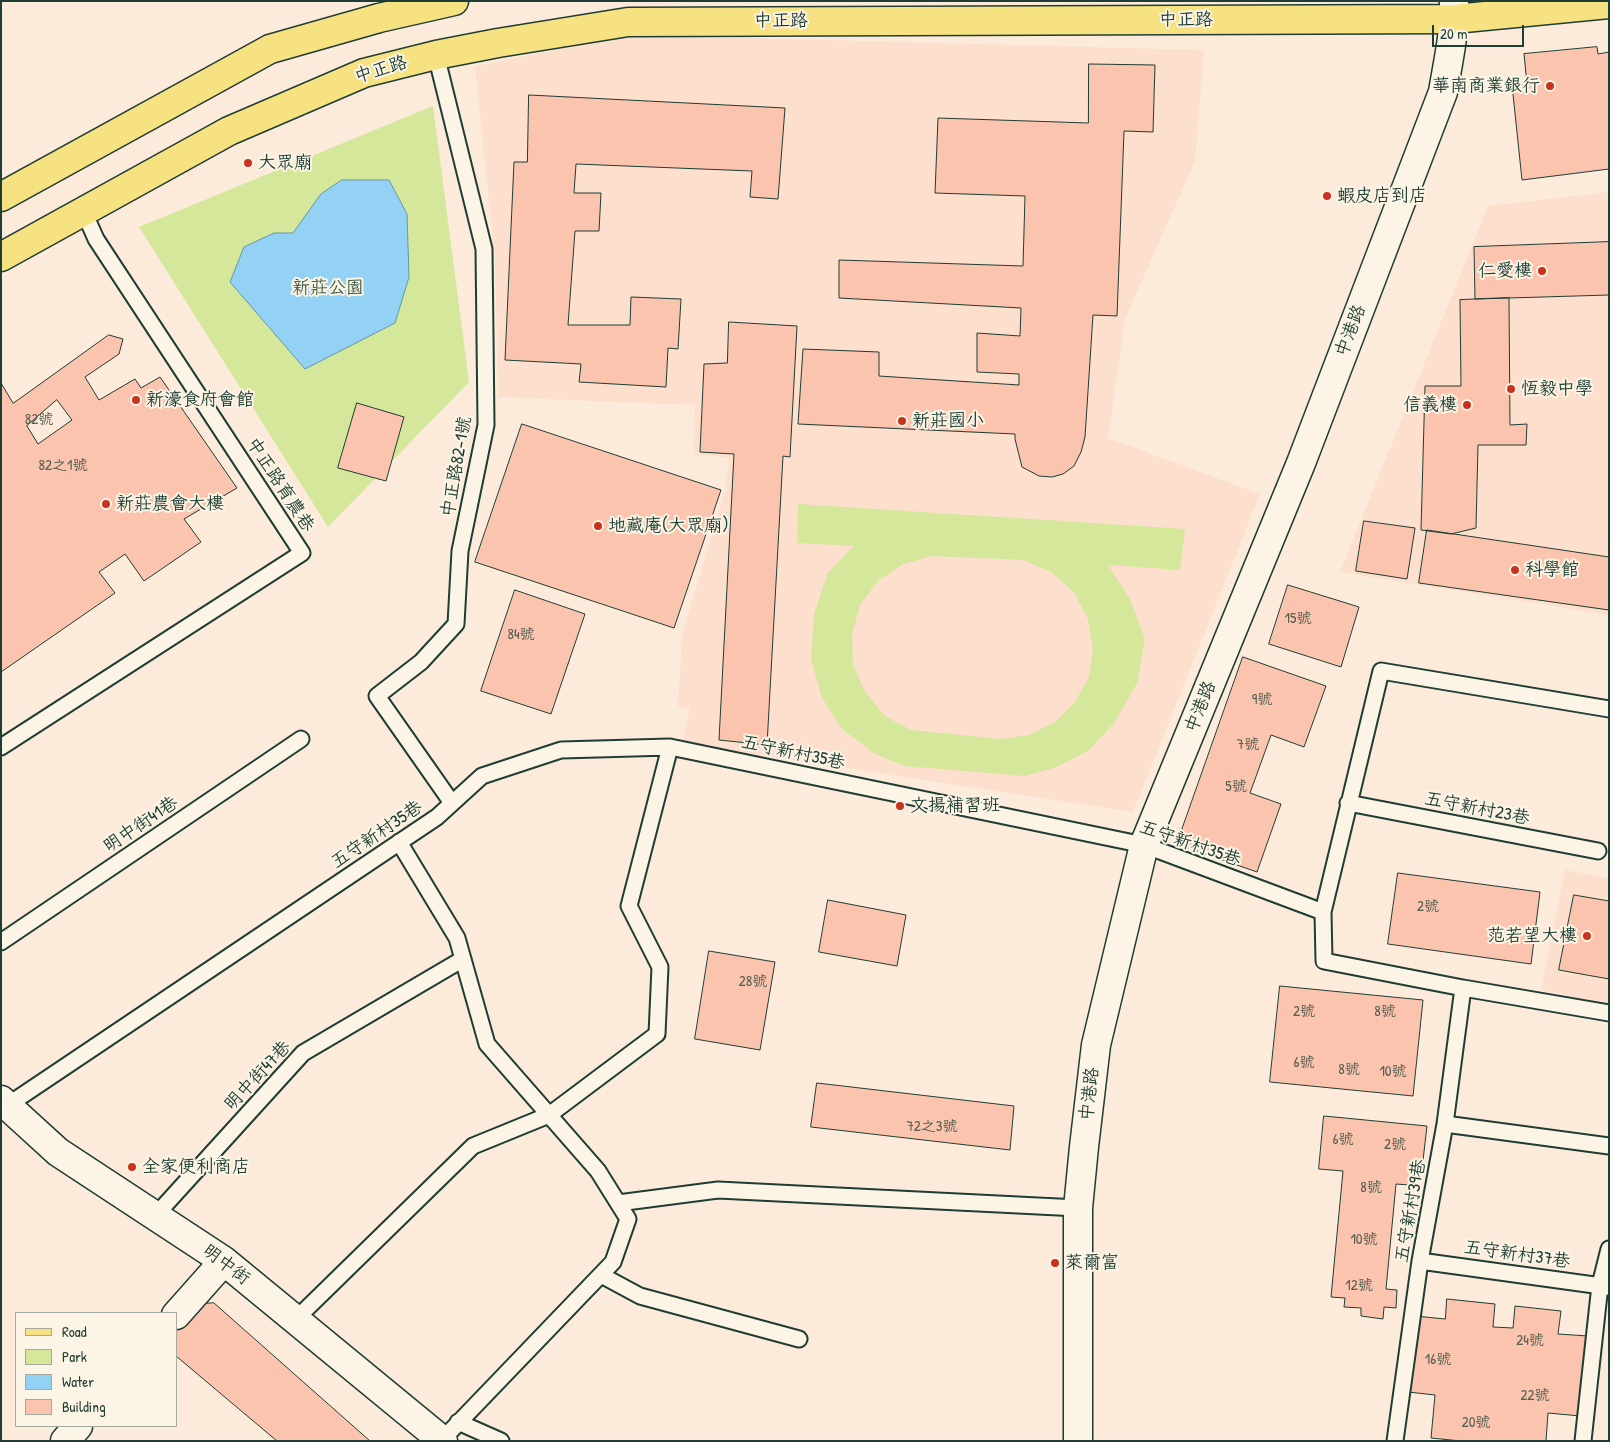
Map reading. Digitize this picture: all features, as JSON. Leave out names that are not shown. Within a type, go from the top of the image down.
[{"type":"main road","points":[[1,197],[270,49],[379,18],[454,1]]},
{"type":"main road","name":"中正路","points":[[1,257],[229,131],[364,73],[436,55],[498,43],[628,22],[1454,10],[1609,4]]},
{"type":"street","name":"中港路","points":[[1078,1441],[1078,1208],[1096,1045],[1144,845],[1301,463],[1442,92],[1452,42],[1454,10]]},
{"type":"street","name":"明中街","points":[[4,1102],[58,1152],[224,1261],[295,1320],[448,1434]]},
{"type":"street","points":[[178,1313],[224,1261]]},
{"type":"street","points":[[65,1441],[77,1427]]},
{"type":"lane","name":"中正路82-1號","points":[[436,55],[484,249],[486,425],[460,550],[456,624],[421,662],[377,696],[452,803]]},
{"type":"lane","name":"中正路育農巷","points":[[1,747],[302,553],[96,239],[84,212]]},
{"type":"lane","points":[[1609,709],[1381,671],[1323,912],[1324,962],[1609,1013]]},
{"type":"lane","name":"明中街41巷","points":[[1,942],[301,739]]},
{"type":"lane","name":"五守新村35巷","points":[[4,1102],[437,817],[482,776],[561,750],[670,747],[1144,845],[1323,912]]},
{"type":"lane","points":[[295,1320],[473,1146],[549,1115],[657,1034],[660,967],[629,906],[670,747]]},
{"type":"lane","name":"五守新村23巷","points":[[1348,803],[1598,851]]},
{"type":"lane","points":[[399,842],[457,938],[487,1044],[598,1171],[628,1219],[613,1262],[448,1434]]},
{"type":"lane","name":"明中街47巷","points":[[155,1216],[304,1052],[463,959]]},
{"type":"lane","name":"五守新村39巷","points":[[1395,1441],[1420,1261],[1445,1124],[1463,988]]},
{"type":"lane","points":[[1445,1124],[1609,1146]]},
{"type":"lane","points":[[618,1204],[718,1190],[1078,1208]]},
{"type":"lane","points":[[1583,1441],[1609,1249]]},
{"type":"lane","name":"五守新村37巷","points":[[1420,1261],[1604,1286]]},
{"type":"lane","points":[[601,1275],[640,1296],[800,1339]]},
{"type":"lane","points":[[448,1434],[501,1441]]},
{"type":"shaded area","name":"新莊國小","points":[[631,35],[1204,50],[1195,161],[1125,319],[1108,438],[1260,494],[1133,812],[682,743],[690,709],[678,706],[682,636],[725,490],[729,458],[694,454],[695,405],[498,397],[495,259],[475,66]]},
{"type":"shaded area","name":"恆毅中學","points":[[1609,192],[1609,615],[1340,572],[1488,206]]},
{"type":"shaded area","points":[[1565,870],[1609,878],[1609,1004],[1541,990]]},
{"type":"green space","name":"新莊公園","points":[[433,106],[469,382],[328,527],[139,227]]},
{"type":"green space","points":[[798,504],[1185,529],[1180,570],[1108,565],[1130,599],[1145,639],[1137,683],[1115,722],[1089,750],[1057,767],[1025,776],[905,766],[875,754],[842,729],[822,698],[811,659],[814,614],[828,573],[854,546],[797,543]],"holes":[[[932,556],[1023,560],[1051,572],[1074,592],[1088,619],[1093,648],[1089,677],[1075,702],[1055,722],[1029,735],[1000,739],[911,730],[885,716],[865,692],[853,665],[852,635],[860,605],[878,581],[903,564]]]},
{"type":"water","points":[[342,180],[389,180],[407,214],[409,277],[395,323],[305,369],[230,282],[244,247],[274,233],[293,233],[321,194]]},
{"type":"building","points":[[1597,47],[1598,54],[1609,52],[1609,169],[1522,180],[1512,85],[1527,84],[1524,54]]},
{"type":"building","points":[[1089,64],[1155,65],[1153,132],[1124,131],[1117,316],[1093,315],[1085,437],[1081,452],[1074,466],[1063,474],[1052,477],[1039,476],[1022,467],[1015,434],[798,424],[803,349],[879,352],[879,376],[1019,385],[1019,374],[977,372],[977,333],[1020,336],[1021,308],[839,298],[839,260],[1023,266],[1025,196],[935,193],[938,118],[1088,123]]},
{"type":"building","points":[[529,95],[785,108],[778,199],[750,197],[752,171],[576,164],[574,193],[601,193],[599,231],[575,231],[568,325],[630,325],[631,297],[681,299],[678,349],[668,348],[666,387],[579,382],[581,364],[505,360],[514,162],[527,162]]},
{"type":"building","name":"仁愛樓","points":[[1609,242],[1609,295],[1475,299],[1474,247]]},
{"type":"building","name":"信義樓","points":[[1509,298],[1510,425],[1527,424],[1526,445],[1478,445],[1476,528],[1451,534],[1421,530],[1425,386],[1461,386],[1460,300]]},
{"type":"building","points":[[729,322],[797,326],[790,457],[783,456],[767,745],[719,740],[734,454],[700,452],[704,364],[727,363]]},
{"type":"building","name":"新莊農會大樓","points":[[109,335],[123,339],[119,354],[85,377],[99,400],[135,379],[141,388],[160,377],[237,488],[184,519],[201,542],[144,581],[125,554],[99,572],[115,593],[1,672],[1,383],[13,403]],"holes":[[[57,400],[72,420],[38,444],[27,426]]]},
{"type":"building","points":[[357,403],[404,417],[386,481],[338,468]]},
{"type":"building","name":"地藏庵(大眾廟)","points":[[522,424],[721,490],[674,628],[475,562]]},
{"type":"building","points":[[1364,521],[1415,528],[1407,579],[1356,571]]},
{"type":"building","name":"科學館","points":[[1427,530],[1609,557],[1609,610],[1419,583]]},
{"type":"building","points":[[1288,585],[1359,607],[1341,667],[1269,644]]},
{"type":"building","points":[[515,590],[585,614],[551,714],[481,691]]},
{"type":"building","points":[[1243,657],[1326,686],[1304,747],[1271,735],[1250,793],[1281,804],[1257,872],[1177,844]]},
{"type":"building","points":[[1398,873],[1540,892],[1531,964],[1388,944]]},
{"type":"building","name":"范若望大樓","points":[[1574,895],[1609,901],[1609,979],[1559,970]]},
{"type":"building","points":[[828,900],[906,915],[897,966],[819,952]]},
{"type":"building","points":[[709,951],[775,962],[760,1050],[695,1039]]},
{"type":"building","points":[[1280,986],[1423,1000],[1413,1096],[1270,1082]]},
{"type":"building","points":[[817,1083],[1014,1106],[1010,1150],[811,1127]]},
{"type":"building","points":[[1324,1116],[1427,1126],[1422,1169],[1411,1167],[1410,1185],[1396,1184],[1386,1289],[1397,1290],[1396,1308],[1384,1307],[1383,1319],[1361,1316],[1361,1308],[1344,1307],[1345,1298],[1331,1297],[1343,1171],[1319,1169]]},
{"type":"building","points":[[1447,1299],[1495,1304],[1493,1327],[1513,1328],[1515,1306],[1561,1311],[1558,1334],[1588,1336],[1580,1416],[1548,1413],[1546,1441],[1461,1441],[1431,1438],[1435,1395],[1408,1392],[1415,1316],[1445,1319]]},
{"type":"building","points":[[214,1303],[370,1441],[277,1441],[178,1358],[178,1318],[187,1305]]},
{"type":"place","name":"華南商業銀行","points":[[1550,86]]},
{"type":"place","name":"大眾廟","points":[[248,163]]},
{"type":"place","name":"蝦皮店到店","points":[[1327,196]]},
{"type":"place","name":"仁愛樓","points":[[1542,271]]},
{"type":"place","name":"恆毅中學","points":[[1511,389]]},
{"type":"place","name":"新濠食府會館","points":[[136,400]]},
{"type":"place","name":"信義樓","points":[[1467,405]]},
{"type":"place","name":"新莊國小","points":[[902,421]]},
{"type":"place","name":"新莊農會大樓","points":[[106,504]]},
{"type":"place","name":"地藏庵(大眾廟)","points":[[598,526]]},
{"type":"place","name":"科學館","points":[[1515,570]]},
{"type":"place","name":"文揚補習班","points":[[900,806]]},
{"type":"place","name":"范若望大樓","points":[[1587,936]]},
{"type":"place","name":"全家便利商店","points":[[132,1167]]},
{"type":"place","name":"萊爾富","points":[[1055,1263]]}]
